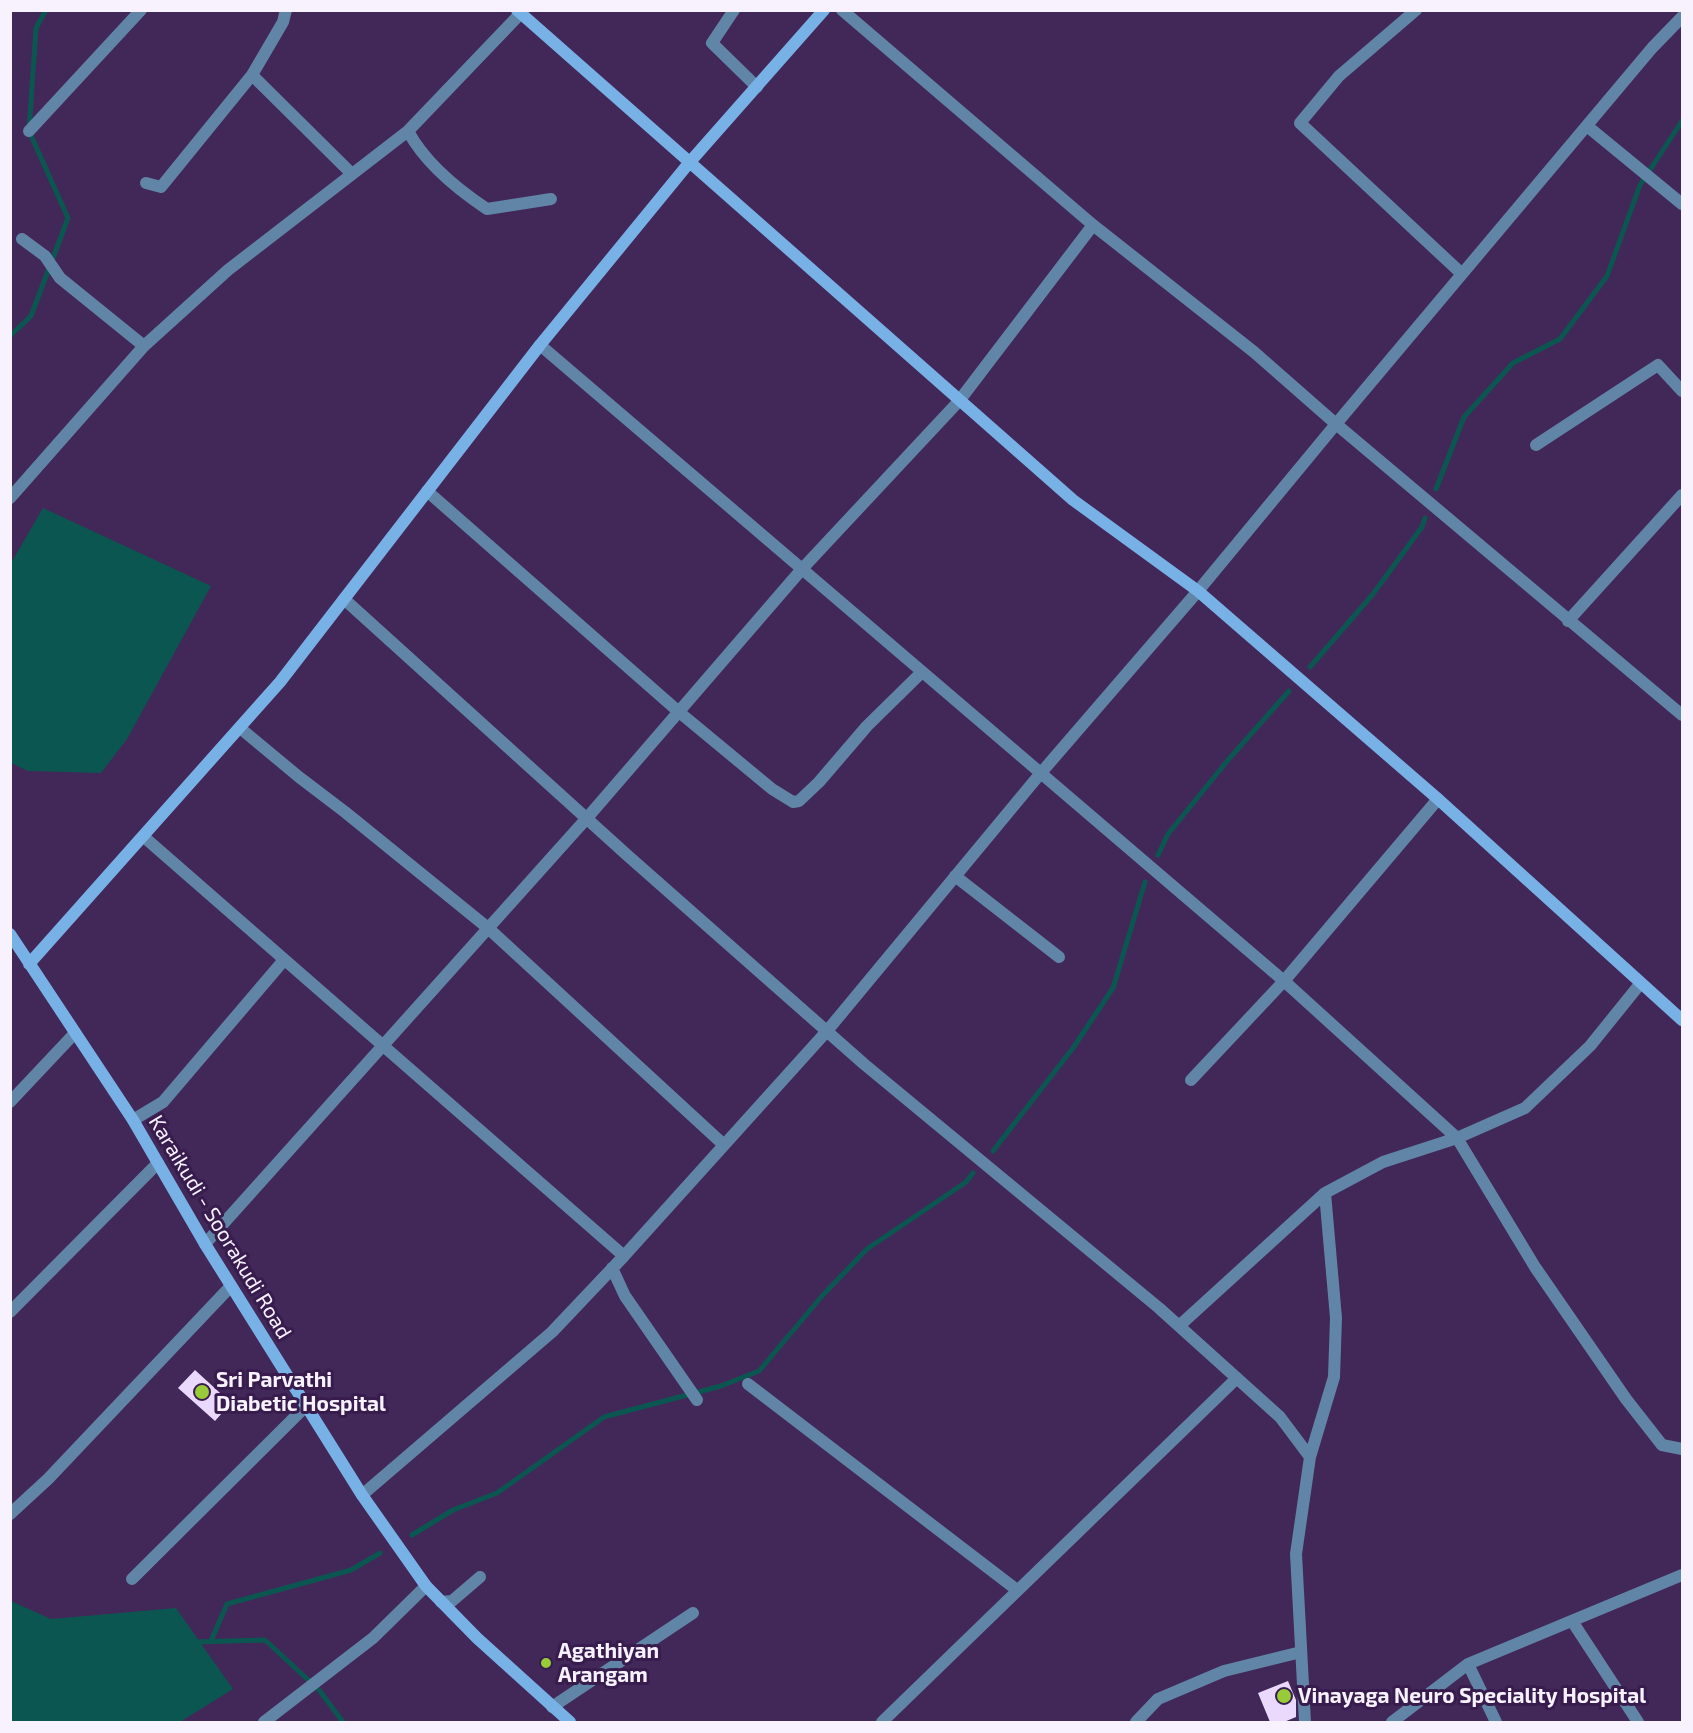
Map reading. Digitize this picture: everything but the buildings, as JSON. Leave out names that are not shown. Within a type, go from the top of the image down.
[{"type":"street","points":[[30,131],[141,10]]},
{"type":"street","points":[[146,183],[161,187],[252,75],[283,22],[286,10]]},
{"type":"street","points":[[734,10],[712,43],[756,87]]},
{"type":"street","points":[[29,964],[144,837],[309,647],[344,598],[540,345],[689,163],[824,10]]},
{"type":"street","points":[[842,10],[1093,225],[1254,352],[1336,424],[1683,715]]},
{"type":"street","points":[[1416,10],[1339,76],[1300,123],[1462,274]]},
{"type":"street","points":[[10,498],[144,346],[228,270],[408,131],[518,12],[1073,500],[1198,591],[1438,799],[1640,984],[1683,1020]]},
{"type":"street","points":[[362,1495],[552,1332],[624,1256],[827,1031],[1040,774],[1198,591],[1652,48],[1683,17]]},
{"type":"street","points":[[252,75],[351,173]]},
{"type":"street","points":[[1587,126],[1683,204]]},
{"type":"street","points":[[408,131],[416,146],[461,192],[486,209],[551,199]]},
{"type":"street","points":[[205,1244],[587,818],[802,569],[959,401],[1093,225]]},
{"type":"street","points":[[22,239],[45,256],[60,278],[144,346]]},
{"type":"street","points":[[540,345],[1284,981],[1457,1138],[1535,1267],[1626,1399],[1662,1445],[1683,1449]]},
{"type":"street","points":[[1536,445],[1658,365],[1683,392]]},
{"type":"street","points":[[427,491],[679,712],[772,789],[793,802],[800,801],[819,782],[867,726],[922,672]]},
{"type":"street","points":[[1569,620],[1683,495]]},
{"type":"street","points":[[344,598],[827,1031],[1179,1326],[1280,1417],[1310,1457]]},
{"type":"street","points":[[240,728],[488,928],[724,1145]]},
{"type":"street","points":[[1191,1080],[1284,981],[1438,799]]},
{"type":"street","points":[[144,837],[624,1256]]},
{"type":"street","points":[[955,876],[1059,957]]},
{"type":"street","name":"Karaikudi - Soorakudi Road","points":[[10,934],[133,1120],[205,1244],[362,1495],[426,1586],[477,1638],[570,1722]]},
{"type":"street","points":[[133,1120],[163,1102],[284,960]]},
{"type":"street","points":[[1179,1326],[1325,1193],[1383,1162],[1457,1138],[1525,1108],[1590,1046],[1640,984]]},
{"type":"street","points":[[10,1102],[75,1033]]},
{"type":"street","points":[[10,1312],[158,1163]]},
{"type":"street","points":[[1305,1722],[1296,1554],[1310,1457],[1334,1377],[1336,1318],[1325,1193]]},
{"type":"street","points":[[612,1268],[625,1296],[697,1400]]},
{"type":"street","points":[[10,1514],[48,1479],[231,1286]]},
{"type":"street","points":[[882,1722],[1237,1378]]},
{"type":"street","points":[[748,1384],[1017,1590]]},
{"type":"street","points":[[132,1579],[306,1406]]},
{"type":"street","points":[[1392,1722],[1468,1664],[1683,1575]]},
{"type":"street","points":[[441,1602],[452,1601],[480,1577]]},
{"type":"street","points":[[264,1722],[373,1638],[426,1586]]},
{"type":"street","points":[[552,1707],[693,1614]]},
{"type":"street","points":[[1572,1620],[1638,1722]]},
{"type":"street","points":[[1136,1722],[1158,1699],[1224,1671],[1301,1652]]},
{"type":"street","points":[[1468,1664],[1496,1722]]},
{"type":"shaded area","points":[[43,508],[211,586],[127,739],[101,773],[28,771],[11,763],[11,563]]},
{"type":"shaded area","points":[[11,1601],[51,1619],[176,1608],[233,1689],[180,1722],[11,1722]]},
{"type":"waterway","points":[[10,336],[31,316],[68,218],[29,131],[36,28],[46,10]]},
{"type":"waterway","points":[[1436,489],[1464,417],[1513,363],[1560,339],[1607,276],[1640,185],[1682,121]]},
{"type":"waterway","points":[[1310,667],[1373,594],[1422,527],[1425,518]]},
{"type":"waterway","points":[[1158,855],[1168,834],[1228,760],[1289,691]]},
{"type":"waterway","points":[[993,1151],[1073,1048],[1113,988],[1145,882]]},
{"type":"waterway","points":[[412,1535],[453,1510],[497,1493],[604,1417],[721,1386],[759,1371],[822,1296],[867,1249],[966,1182],[973,1173]]},
{"type":"waterway","points":[[211,1641],[227,1604],[351,1570],[380,1553]]},
{"type":"waterway","points":[[195,1642],[265,1640],[319,1690],[343,1722]]},
{"type":"place","name":"Sri Parvathi Diabetic Hospital","points":[[202,1392]]},
{"type":"place","name":"Agathiyan Arangam","points":[[546,1663]]},
{"type":"place","name":"Vinayaga Neuro Speciality Hospital","points":[[1284,1696]]}]
